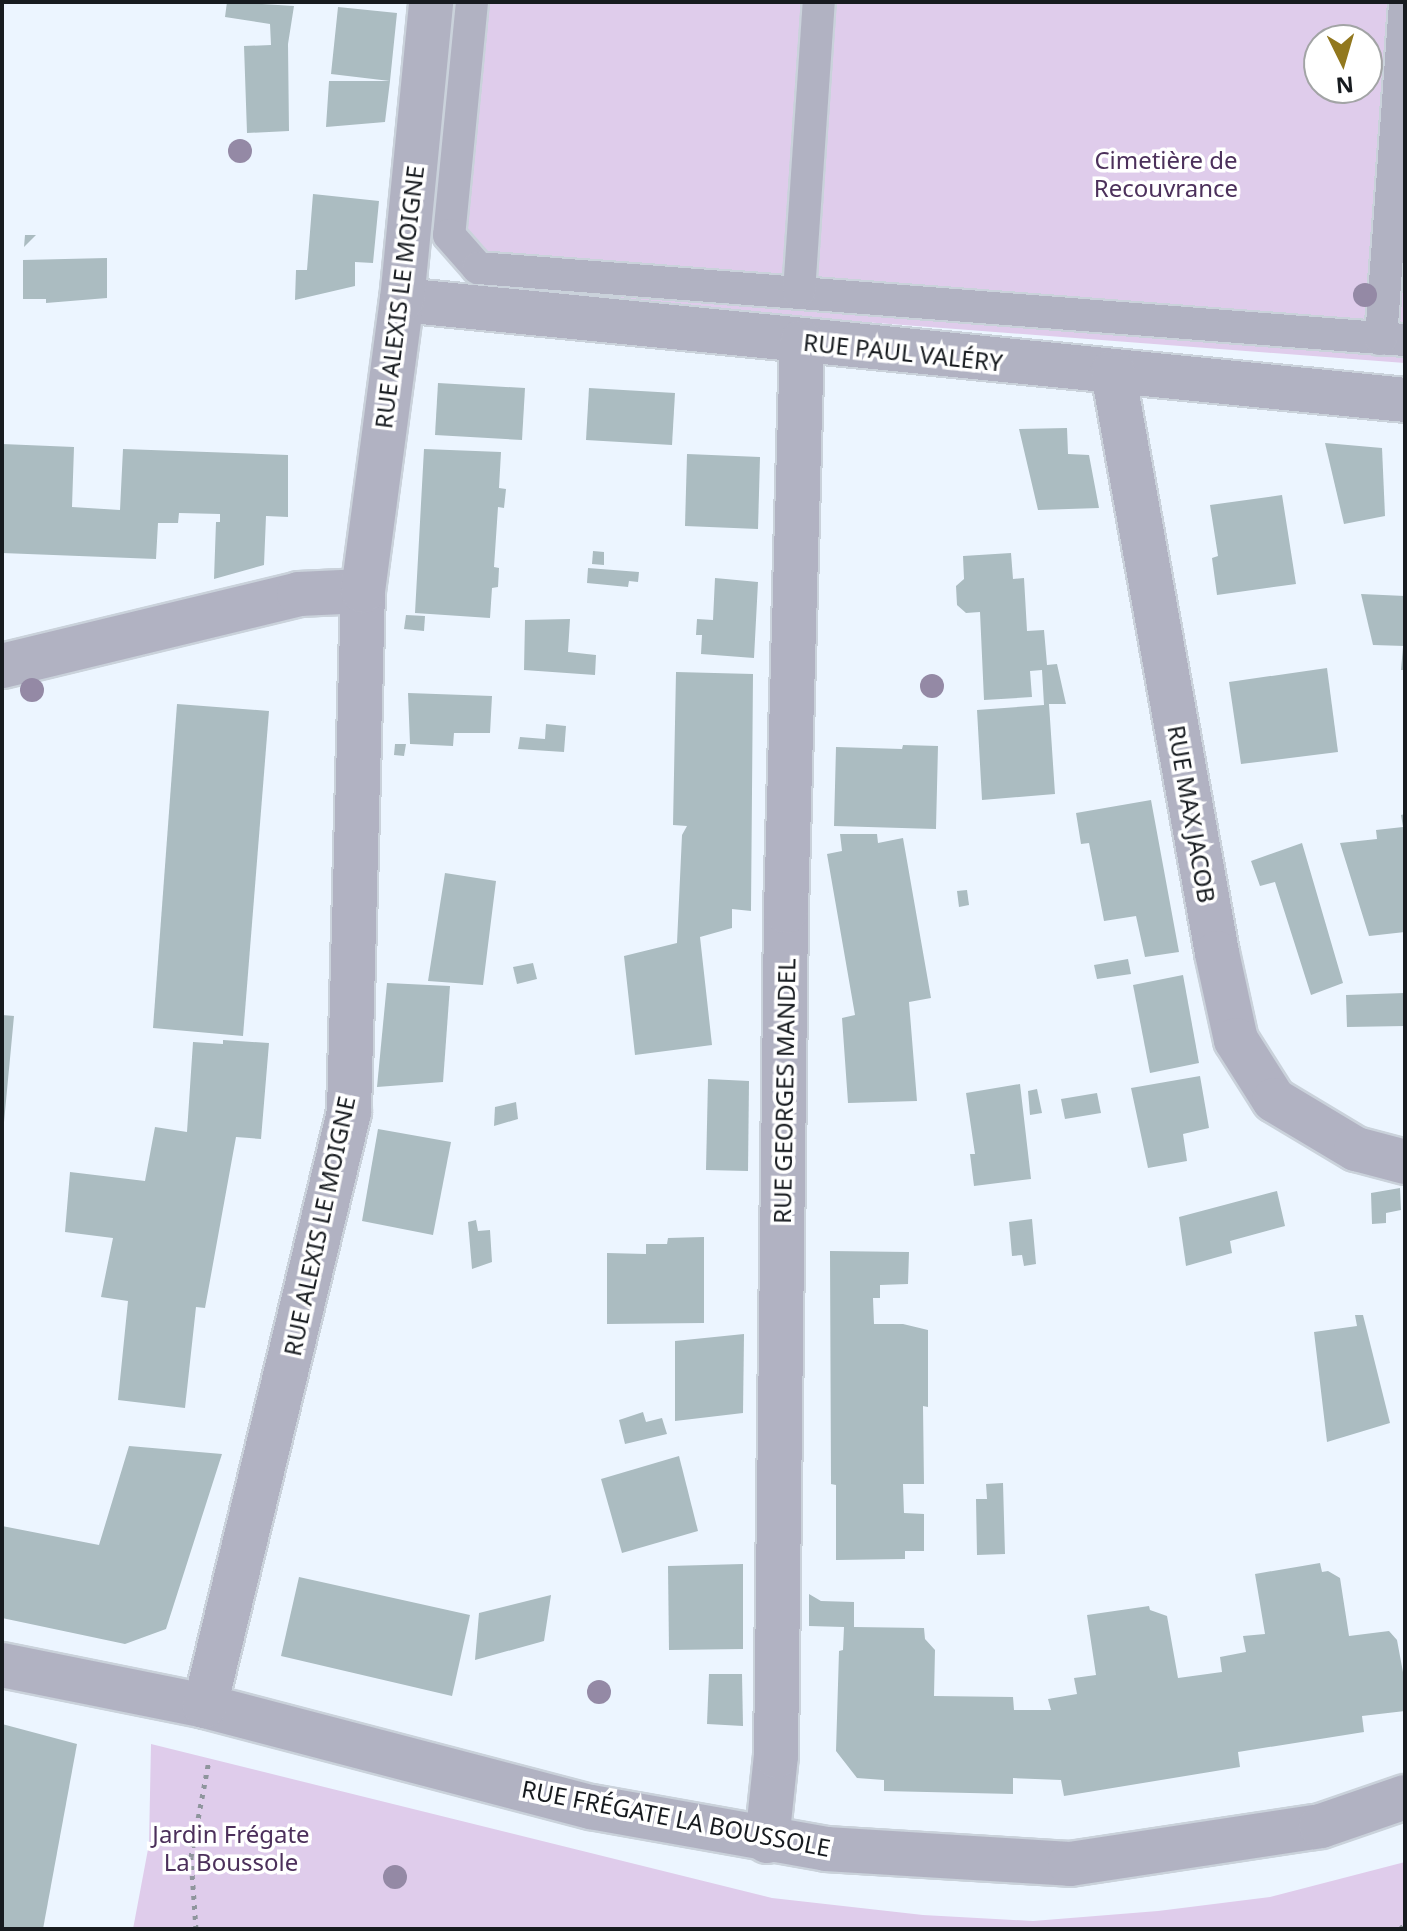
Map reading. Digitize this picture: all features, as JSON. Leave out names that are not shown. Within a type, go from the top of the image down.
[{"type":"street","name":"RUE ALEXIS LE MOIGNE","points":[[214,1709],[349,1112],[363,591],[402,300],[431,2]]},
{"type":"street","name":"RUE PAUL VALÉRY","points":[[402,300],[1405,400]]},
{"type":"street","name":"RUE GEORGES MANDEL","points":[[767,1841],[776,1756],[786,911],[802,342]]},
{"type":"street","name":"RUE MAX JACOB","points":[[1113,372],[1236,1040],[1274,1100],[1356,1149],[1405,1162]]},
{"type":"street","points":[[2,666],[299,594],[363,591]]},
{"type":"street","name":"RUE FRÉGATE LA BOUSSOLE","points":[[2,1665],[214,1709],[591,1807],[767,1841],[826,1849],[1070,1864],[1321,1826],[1405,1797]]},
{"type":"lane","points":[[472,2],[449,235],[478,268],[1393,339],[1405,7]]},
{"type":"lane","points":[[799,292],[819,2]]},
{"type":"path","points":[[196,1929],[191,1857],[214,1709]]},
{"type":"path","points":[[1400,1929],[1405,1924]]},
{"type":"green space","name":"Cimetière de Recouvrance","points":[[461,2],[1405,2],[1405,363],[480,293],[441,239]]},
{"type":"green space","name":"Jardin Frégate La Boussole","points":[[151,1744],[772,1898],[923,1915],[1033,1921],[1158,1911],[1270,1897],[1405,1862],[1405,1929],[133,1929],[149,1844]]},
{"type":"building","points":[[227,2],[294,6],[288,44],[289,131],[247,133],[244,46],[271,45],[270,24],[225,17]]},
{"type":"building","points":[[338,7],[397,13],[390,81],[331,74]]},
{"type":"building","points":[[329,81],[390,81],[385,122],[326,127]]},
{"type":"building","points":[[313,194],[379,201],[373,263],[355,262],[355,286],[295,300],[296,270],[307,270]]},
{"type":"building","points":[[25,235],[36,235],[24,247]]},
{"type":"building","points":[[107,258],[107,298],[46,303],[46,299],[23,299],[23,260]]},
{"type":"building","points":[[438,383],[525,388],[522,440],[435,435]]},
{"type":"building","points":[[589,388],[675,393],[672,445],[586,440]]},
{"type":"building","points":[[1067,428],[1068,454],[1089,455],[1099,508],[1038,510],[1019,429]]},
{"type":"building","points":[[1325,443],[1382,448],[1385,516],[1344,524]]},
{"type":"building","points":[[2,444],[74,447],[72,507],[120,510],[123,449],[288,455],[288,517],[266,516],[264,565],[214,579],[216,522],[220,522],[220,514],[179,513],[178,523],[158,523],[156,559],[2,553]]},
{"type":"building","points":[[424,449],[501,452],[499,488],[506,489],[504,508],[498,507],[494,567],[499,568],[498,587],[492,588],[490,618],[415,613]]},
{"type":"building","points":[[687,454],[760,457],[758,529],[685,526]]},
{"type":"building","points":[[1282,495],[1296,584],[1217,595],[1212,558],[1218,556],[1210,505]]},
{"type":"building","points":[[593,551],[604,552],[604,565],[592,564]]},
{"type":"building","points":[[1011,553],[1013,579],[1024,578],[1027,631],[1044,630],[1047,665],[1057,664],[1066,704],[1049,704],[1055,794],[982,800],[977,710],[1044,705],[1042,670],[1030,671],[1032,697],[984,700],[980,612],[966,613],[957,605],[956,586],[964,579],[963,556]]},
{"type":"building","points":[[588,568],[639,572],[638,582],[629,581],[628,587],[587,583]]},
{"type":"building","points":[[715,578],[758,582],[754,658],[701,654],[702,635],[696,635],[697,619],[713,620]]},
{"type":"building","points":[[1361,594],[1405,596],[1405,646],[1373,645]]},
{"type":"building","points":[[406,615],[425,616],[424,631],[404,629]]},
{"type":"building","points":[[570,619],[568,652],[596,655],[595,675],[524,670],[525,620]]},
{"type":"building","points":[[1403,647],[1405,670],[1401,670]]},
{"type":"building","points":[[1327,668],[1338,752],[1241,764],[1229,682]]},
{"type":"building","points":[[676,672],[753,674],[751,911],[732,909],[732,928],[700,937],[712,1045],[635,1055],[624,956],[677,943],[682,835],[687,826],[673,825]]},
{"type":"building","points":[[408,693],[492,696],[490,733],[454,733],[453,746],[410,744]]},
{"type":"building","points":[[177,704],[269,711],[243,1036],[153,1028]]},
{"type":"building","points":[[546,724],[566,726],[564,752],[518,749],[520,737],[545,739]]},
{"type":"building","points":[[395,744],[406,744],[404,756],[394,755]]},
{"type":"building","points":[[903,745],[938,746],[936,829],[834,826],[836,747],[902,749]]},
{"type":"building","points":[[1151,800],[1179,952],[1145,957],[1136,916],[1104,921],[1089,843],[1081,844],[1076,813]]},
{"type":"building","points":[[1405,814],[1405,932],[1369,936],[1340,843],[1377,839],[1376,830],[1403,827],[1401,815]]},
{"type":"building","points":[[840,834],[877,834],[878,843],[903,838],[931,998],[909,1002],[917,1101],[848,1103],[842,1018],[855,1015],[827,854],[842,851]]},
{"type":"building","points":[[1302,843],[1343,983],[1311,995],[1275,882],[1260,886],[1251,861]]},
{"type":"building","points":[[445,873],[496,881],[483,985],[428,981]]},
{"type":"building","points":[[967,890],[969,905],[959,907],[957,891]]},
{"type":"building","points":[[1128,959],[1131,974],[1097,979],[1094,965]]},
{"type":"building","points":[[533,963],[537,979],[517,984],[513,967]]},
{"type":"building","points":[[1183,975],[1199,1063],[1150,1073],[1133,985]]},
{"type":"building","points":[[387,983],[450,986],[443,1082],[377,1087]]},
{"type":"building","points":[[1405,993],[1405,1026],[1347,1027],[1346,995]]},
{"type":"building","points":[[2,1015],[14,1016],[4,1122],[2,1122]]},
{"type":"building","points":[[223,1040],[269,1043],[261,1139],[236,1137],[205,1308],[196,1307],[185,1408],[118,1400],[128,1301],[101,1297],[113,1238],[65,1232],[70,1172],[145,1181],[155,1127],[187,1132],[193,1042],[223,1044]]},
{"type":"building","points":[[1200,1076],[1209,1128],[1183,1134],[1187,1161],[1148,1168],[1131,1088]]},
{"type":"building","points":[[708,1079],[749,1081],[748,1171],[706,1170]]},
{"type":"building","points":[[1020,1084],[1031,1179],[974,1186],[970,1154],[975,1154],[966,1093]]},
{"type":"building","points":[[1037,1089],[1042,1113],[1030,1115],[1028,1091]]},
{"type":"building","points":[[1097,1093],[1101,1113],[1065,1119],[1061,1099]]},
{"type":"building","points":[[516,1102],[518,1119],[494,1126],[495,1107]]},
{"type":"building","points":[[378,1129],[451,1142],[433,1235],[362,1221]]},
{"type":"building","points":[[1400,1188],[1401,1210],[1386,1213],[1386,1223],[1372,1224],[1371,1193]]},
{"type":"building","points":[[1277,1191],[1285,1226],[1230,1241],[1232,1253],[1186,1266],[1179,1217]]},
{"type":"building","points":[[1032,1219],[1036,1264],[1024,1266],[1022,1255],[1012,1256],[1009,1222]]},
{"type":"building","points":[[476,1220],[478,1231],[490,1230],[492,1262],[472,1269],[468,1222]]},
{"type":"building","points":[[704,1237],[704,1323],[607,1324],[607,1253],[646,1254],[646,1244],[667,1244],[668,1238]]},
{"type":"building","points":[[830,1251],[909,1252],[908,1284],[880,1285],[880,1298],[873,1298],[874,1324],[903,1324],[928,1330],[928,1407],[923,1406],[924,1484],[903,1484],[904,1513],[924,1514],[924,1551],[905,1551],[905,1559],[836,1560],[836,1485],[831,1484]]},
{"type":"building","points":[[1355,1315],[1363,1315],[1390,1423],[1327,1442],[1314,1332],[1357,1326]]},
{"type":"building","points":[[744,1334],[743,1413],[675,1421],[675,1341]]},
{"type":"building","points":[[643,1412],[646,1422],[662,1418],[667,1434],[625,1444],[619,1420]]},
{"type":"building","points":[[129,1446],[222,1454],[166,1629],[125,1644],[2,1618],[2,1526],[99,1545]]},
{"type":"building","points":[[679,1456],[698,1531],[622,1553],[601,1479]]},
{"type":"building","points":[[1003,1483],[1005,1554],[977,1555],[976,1499],[987,1499],[986,1484]]},
{"type":"building","points":[[1320,1563],[1322,1572],[1328,1571],[1340,1578],[1349,1636],[1389,1631],[1397,1640],[1405,1683],[1405,1711],[1362,1716],[1364,1732],[1238,1752],[1240,1767],[1064,1796],[1061,1780],[1013,1778],[1013,1794],[884,1791],[884,1780],[857,1778],[836,1751],[839,1651],[843,1650],[844,1627],[809,1626],[809,1594],[821,1601],[854,1602],[854,1627],[924,1628],[925,1639],[935,1650],[934,1696],[1013,1697],[1014,1710],[1051,1710],[1048,1699],[1077,1694],[1074,1678],[1096,1675],[1087,1615],[1149,1606],[1150,1610],[1167,1616],[1178,1678],[1222,1672],[1220,1657],[1246,1652],[1243,1636],[1265,1634],[1255,1574]]},
{"type":"building","points":[[743,1564],[743,1649],[669,1650],[668,1566]]},
{"type":"building","points":[[299,1577],[470,1615],[452,1696],[281,1656]]},
{"type":"building","points":[[551,1595],[544,1641],[475,1660],[479,1613]]},
{"type":"building","points":[[709,1674],[742,1674],[743,1726],[707,1724]]},
{"type":"building","points":[[2,1724],[77,1744],[43,1929],[2,1929]]}]
